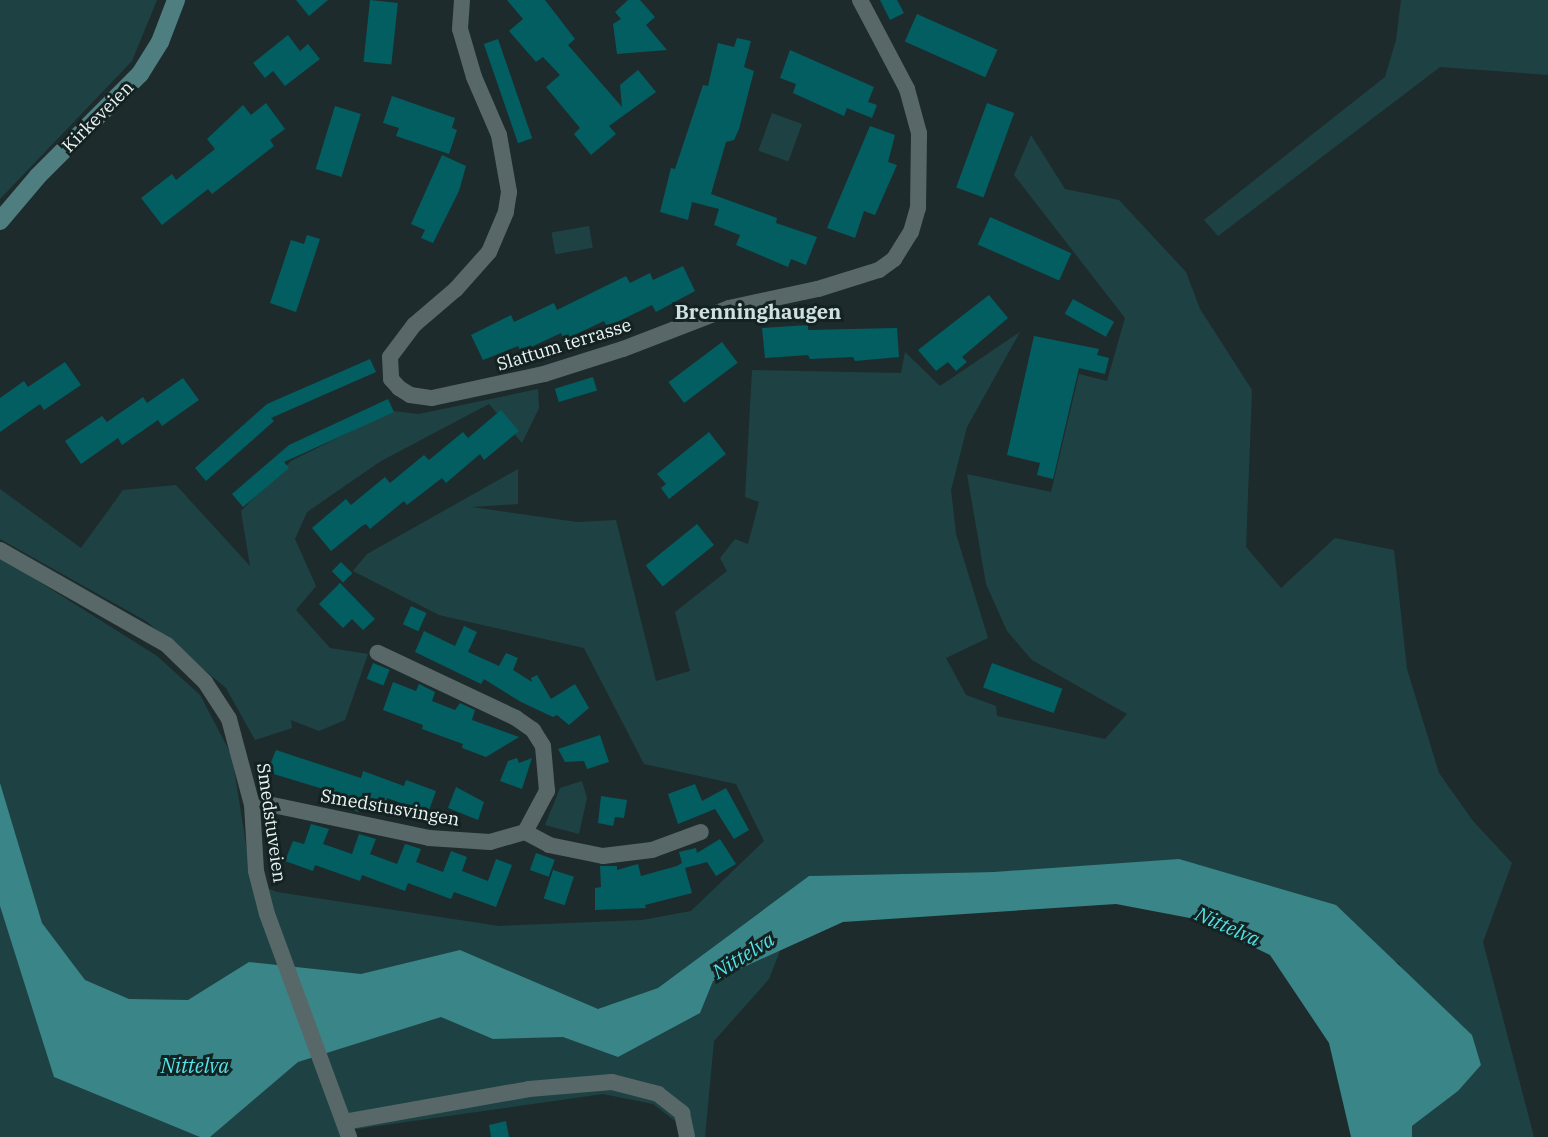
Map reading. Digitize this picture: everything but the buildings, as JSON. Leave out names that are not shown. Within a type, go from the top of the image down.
[{"type":"main road","name":"Kirkeveien","points":[[0,221],[38,176],[134,81],[160,42],[176,0]]},
{"type":"street","name":"Slattum terrasse","points":[[462,0],[460,29],[474,77],[499,135],[509,192],[506,212],[489,252],[456,289],[414,325],[390,357],[391,379],[399,388],[410,395],[432,398],[544,374],[623,349],[737,305],[818,289],[879,270],[894,259],[911,232],[918,208],[919,133],[907,89],[860,0]]},
{"type":"street","name":"Smedstuveien","points":[[0,550],[136,624],[167,645],[205,682],[230,719],[252,805],[256,871],[280,955],[344,1122]]},
{"type":"street","points":[[378,653],[516,718],[533,730],[543,746],[547,791],[525,832],[549,845],[603,856],[652,850],[702,832]]},
{"type":"street","name":"Smedstusvingen","points":[[252,805],[268,804],[429,838],[490,842],[525,832]]},
{"type":"street","points":[[344,1122],[529,1089],[612,1082],[658,1094],[682,1113],[687,1137]]},
{"type":"shaded area","points":[[0,0],[157,0],[132,61],[0,199]]},
{"type":"shaded area","points":[[1401,0],[1548,0],[1548,75],[1440,67],[1218,236],[1204,220],[1385,77],[1396,40]]},
{"type":"shaded area","points":[[772,113],[802,124],[788,162],[758,151]]},
{"type":"shaded area","points":[[1031,135],[1065,189],[1119,200],[1186,272],[1200,309],[1252,390],[1246,547],[1281,588],[1335,538],[1394,550],[1407,669],[1439,773],[1473,821],[1512,863],[1483,942],[1534,1137],[1412,1137],[1412,1126],[1458,1091],[1399,963],[994,872],[809,876],[769,979],[714,1041],[705,1137],[696,1137],[653,1104],[603,1094],[350,1130],[350,1137],[0,1137],[0,557],[157,656],[200,695],[232,756],[252,882],[277,892],[499,926],[642,920],[691,911],[764,841],[736,784],[644,764],[584,648],[439,615],[353,571],[367,554],[518,469],[518,504],[472,507],[577,522],[616,520],[656,681],[690,671],[675,612],[727,571],[720,558],[735,539],[748,544],[759,502],[745,497],[752,370],[901,373],[905,352],[940,386],[1020,332],[967,427],[951,490],[956,534],[988,638],[946,658],[966,695],[996,706],[997,716],[1105,739],[1127,714],[1032,660],[1007,631],[986,584],[967,474],[1051,492],[1079,374],[1107,381],[1125,318],[1014,175]]},
{"type":"shaded area","points":[[589,226],[593,248],[555,254],[552,233]]},
{"type":"shaded area","points":[[538,389],[539,408],[522,443],[489,404],[381,461],[307,512],[295,539],[316,586],[296,610],[330,648],[368,654],[345,720],[319,731],[291,720],[292,728],[255,740],[226,688],[146,621],[0,539],[0,489],[81,548],[123,490],[176,485],[250,566],[241,511],[291,461],[392,411],[419,414]]},
{"type":"shaded area","points":[[582,781],[587,798],[579,834],[545,825],[560,788]]},
{"type":"water","name":"Nittelva","points":[[0,783],[42,923],[85,980],[129,999],[188,1000],[249,962],[361,974],[460,950],[598,1009],[658,988],[809,876],[994,872],[1179,859],[1336,905],[1472,1035],[1481,1065],[1458,1091],[1412,1126],[1412,1137],[1351,1137],[1329,1043],[1270,955],[1195,919],[1116,904],[843,922],[713,981],[700,1013],[618,1057],[563,1037],[493,1039],[441,1017],[298,1062],[210,1137],[200,1137],[54,1077],[0,906]]},
{"type":"district","name":"Brenninghaugen","points":[[758,311]]}]
